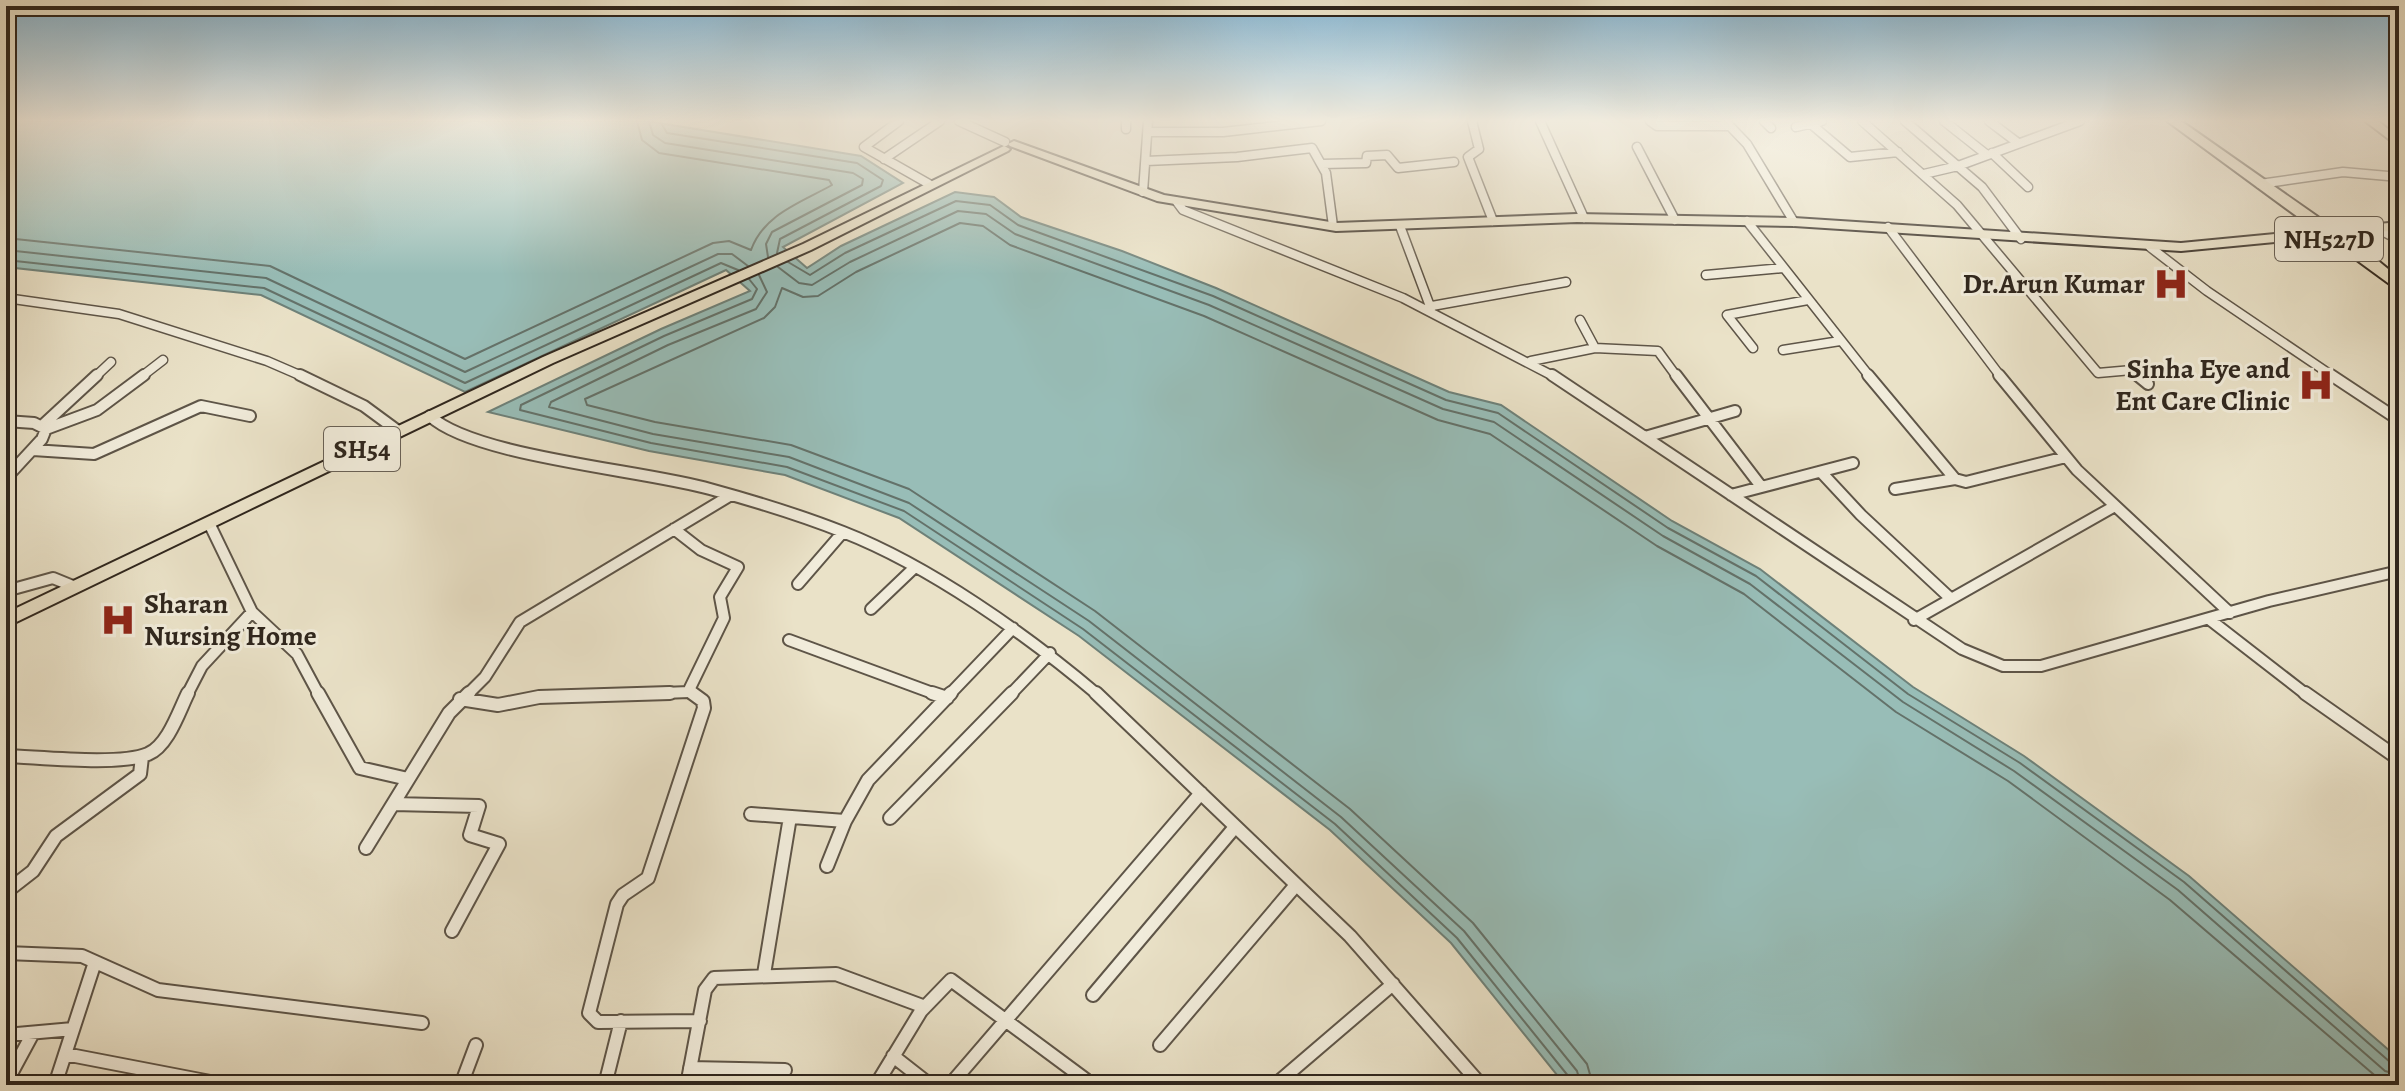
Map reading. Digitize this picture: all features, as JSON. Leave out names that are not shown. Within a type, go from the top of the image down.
[{"type":"highway","name":"NH527D","points":[[2243,172],[2399,286]]},
{"type":"main road","name":"SH54","points":[[6,620],[430,416],[807,247],[953,172]]},
{"type":"main road","points":[[1085,172],[1177,202],[1333,226],[1584,218],[1794,222],[2150,247],[2205,246],[2399,226]]},
{"type":"street","points":[[907,172],[929,184]]},
{"type":"street","points":[[1143,192],[1145,172]]},
{"type":"street","points":[[1323,172],[1333,226]]},
{"type":"street","points":[[1474,172],[1493,221]]},
{"type":"street","points":[[1563,172],[1584,218]]},
{"type":"street","points":[[1649,172],[1664,191],[1675,220]]},
{"type":"street","points":[[1764,172],[1794,222]]},
{"type":"street","points":[[1922,172],[1984,237],[2098,373],[2132,370],[2148,384]]},
{"type":"street","points":[[1924,174],[1933,172]]},
{"type":"street","points":[[1964,172],[1993,198],[2021,239]]},
{"type":"street","points":[[2011,172],[2028,187]]},
{"type":"street","points":[[2261,185],[2343,172],[2399,177]]},
{"type":"street","points":[[1177,202],[1183,210],[1432,308],[1531,361],[1914,620],[1985,661],[2020,668],[2399,571]]},
{"type":"street","points":[[1747,221],[1840,341],[1955,479]]},
{"type":"street","points":[[1400,226],[1432,308]]},
{"type":"street","points":[[1888,227],[1959,325],[2066,457],[2230,613]]},
{"type":"street","points":[[2378,229],[2399,240]]},
{"type":"street","points":[[2150,247],[2218,299],[2399,420]]},
{"type":"street","points":[[1706,275],[1783,268]]},
{"type":"street","points":[[1432,308],[1566,282]]},
{"type":"street","points":[[6,298],[119,314],[267,361],[327,386],[364,406],[398,431]]},
{"type":"street","points":[[1753,348],[1727,315],[1808,300]]},
{"type":"street","points":[[1580,320],[1595,348]]},
{"type":"street","points":[[1783,350],[1840,341]]},
{"type":"street","points":[[1531,361],[1595,348],[1658,351],[1760,485]]},
{"type":"street","points":[[6,421],[44,427],[97,410],[163,360]]},
{"type":"street","points":[[6,478],[33,450],[44,427],[111,362]]},
{"type":"street","points":[[33,450],[94,454],[201,406],[250,416]]},
{"type":"street","points":[[1645,437],[1735,411]]},
{"type":"street","points":[[430,416],[444,429],[483,442],[636,471],[731,495],[843,532],[914,568],[1013,628],[1050,653],[1128,720],[1350,936],[1481,1085]]},
{"type":"street","points":[[1895,489],[1955,479],[1966,482],[2066,457]]},
{"type":"street","points":[[1731,495],[1853,463]]},
{"type":"street","points":[[1821,472],[1861,515],[1949,597]]},
{"type":"street","points":[[366,848],[460,699],[490,670],[520,622],[731,495]]},
{"type":"street","points":[[1914,620],[1949,597],[2115,506]]},
{"type":"street","points":[[209,523],[251,604],[252,612],[297,654],[360,768],[408,779]]},
{"type":"street","points":[[674,529],[693,546],[738,567],[721,594],[725,615],[689,692]]},
{"type":"street","points":[[798,584],[843,532]]},
{"type":"street","points":[[871,609],[914,568]]},
{"type":"street","points":[[6,591],[53,578],[75,587]]},
{"type":"street","points":[[6,756],[142,757],[158,747],[202,666],[252,612]]},
{"type":"street","points":[[2209,619],[2281,676],[2399,759]]},
{"type":"street","points":[[827,866],[845,821],[868,780],[1013,628]]},
{"type":"street","points":[[789,640],[947,698]]},
{"type":"street","points":[[890,818],[1050,653]]},
{"type":"street","points":[[460,699],[498,705],[539,697],[689,692],[703,701],[704,708],[648,878],[623,895],[617,904],[590,1007],[594,1021],[700,1021]]},
{"type":"street","points":[[6,892],[33,871],[56,836],[140,774],[142,757]]},
{"type":"street","points":[[950,1085],[1201,793]]},
{"type":"street","points":[[393,804],[479,806],[470,835],[499,844],[452,931]]},
{"type":"street","points":[[751,814],[845,821]]},
{"type":"street","points":[[764,974],[790,817]]},
{"type":"street","points":[[1093,995],[1235,827]]},
{"type":"street","points":[[1160,1045],[1296,885]]},
{"type":"street","points":[[6,953],[71,955],[95,962],[158,990],[422,1023]]},
{"type":"street","points":[[55,1085],[95,962]]},
{"type":"street","points":[[687,1085],[710,980],[764,974],[836,974],[925,1007]]},
{"type":"street","points":[[876,1085],[925,1007],[943,984],[953,980],[1086,1080]]},
{"type":"street","points":[[1275,1085],[1393,984]]},
{"type":"street","points":[[605,1085],[621,1021]]},
{"type":"street","points":[[6,1035],[73,1029]]},
{"type":"street","points":[[6,1083],[33,1033]]},
{"type":"street","points":[[461,1085],[476,1045]]},
{"type":"street","points":[[65,1054],[226,1085]]},
{"type":"street","points":[[893,1056],[930,1085]]},
{"type":"street","points":[[690,1068],[785,1070]]},
{"type":"water","points":[[6,172],[886,172],[903,183],[783,247],[807,268],[841,246],[955,192],[994,197],[1021,217],[1122,251],[1216,288],[1449,392],[1501,405],[1672,521],[1760,569],[1913,687],[2024,756],[2189,876],[2399,1059],[2399,1085],[1565,1085],[1451,943],[1330,830],[1079,636],[899,518],[785,475],[649,451],[488,412],[661,329],[750,291],[726,270],[465,392],[261,295],[6,267]]},
{"type":"place","name":"Dr.Arun Kumar","points":[[2171,284]]},
{"type":"place","name":"Sinha Eye and Ent Care Clinic","points":[[2316,385]]},
{"type":"place","name":"Sharan Nursing Home","points":[[118,620]]}]
